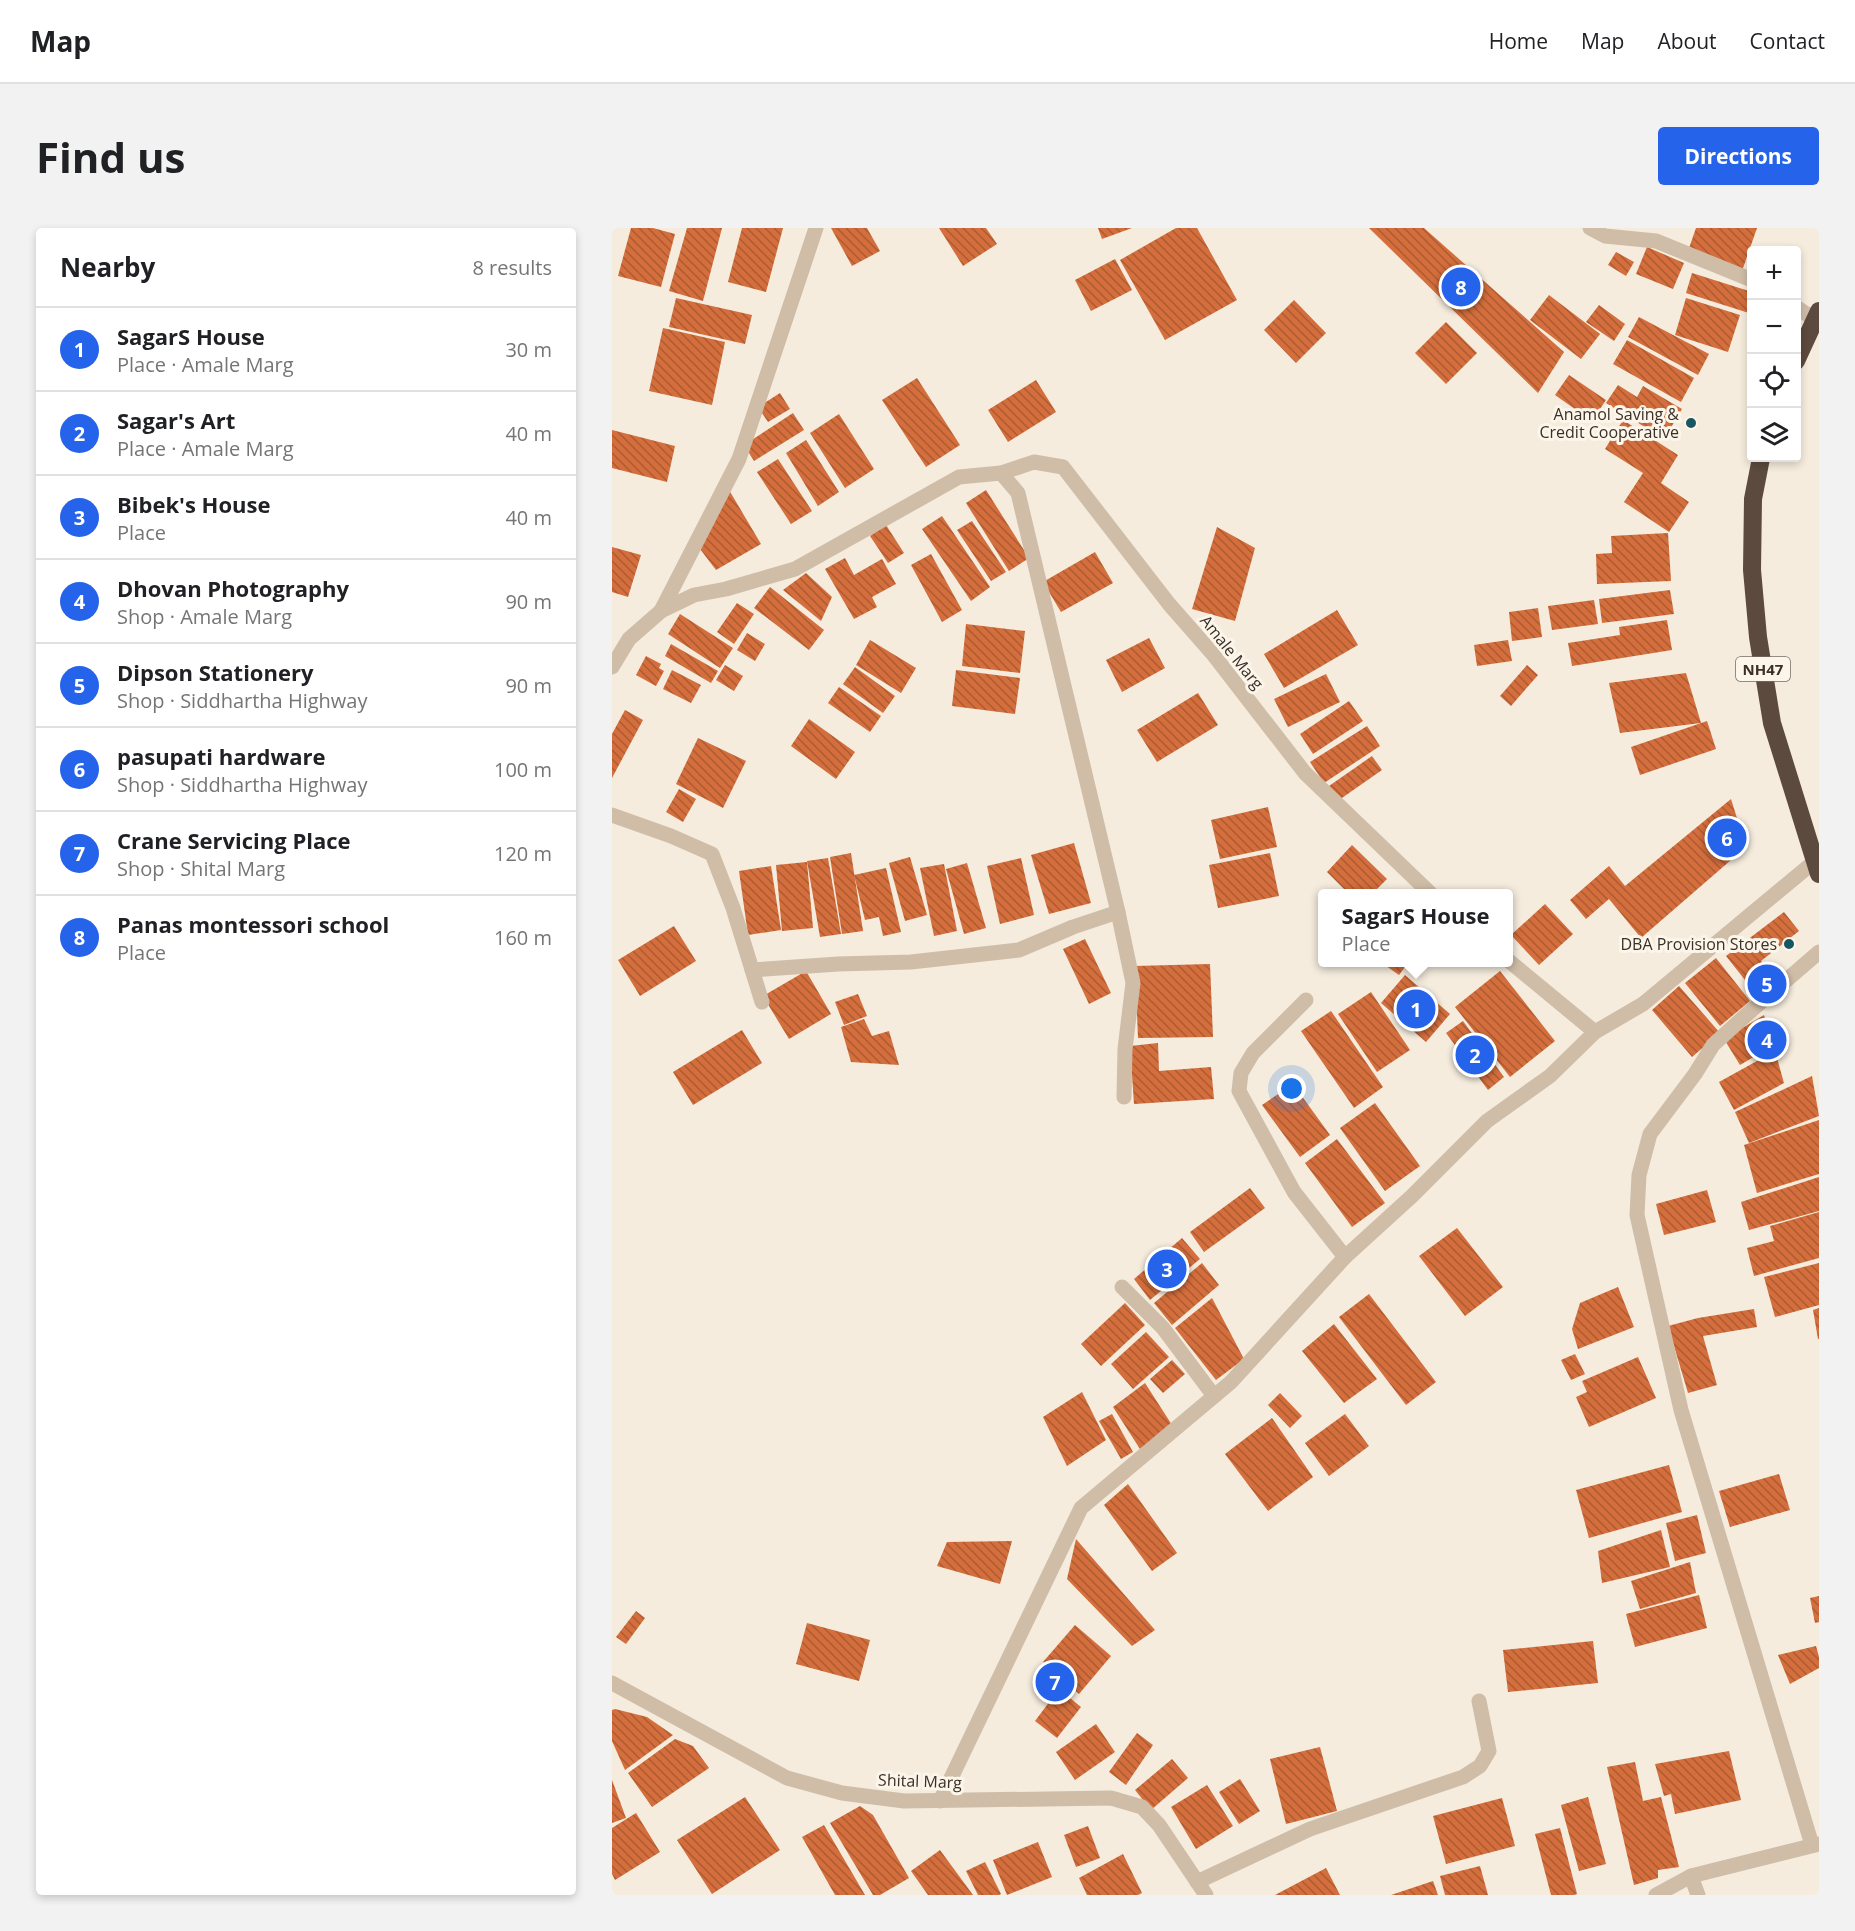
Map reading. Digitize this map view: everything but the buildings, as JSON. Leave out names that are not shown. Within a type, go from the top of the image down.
[{"type":"highway","points":[[1800,354],[1817,315]]},
{"type":"highway","name":"NH47","points":[[1760,462],[1753,499],[1752,570],[1758,637],[1772,723],[1817,868]]},
{"type":"street","points":[[612,668],[629,639],[661,611],[739,459],[816,228]]},
{"type":"street","points":[[1590,228],[1605,236],[1656,242],[1747,278]]},
{"type":"street","points":[[1801,309],[1817,315]]},
{"type":"street","name":"Amale Marg","points":[[661,611],[694,595],[726,589],[795,568],[959,477],[1001,474],[1034,462],[1063,467],[1169,604],[1212,653],[1305,773],[1426,889]]},
{"type":"street","points":[[1001,474],[1018,493],[1133,983],[1125,1049],[1124,1097]]},
{"type":"street","points":[[612,815],[671,836],[712,854],[733,908],[762,1002]]},
{"type":"street","points":[[940,1801],[1081,1508],[1231,1382],[1345,1257],[1412,1196],[1487,1121],[1550,1076],[1595,1032],[1643,1004],[1817,868]]},
{"type":"street","points":[[752,970],[838,963],[910,962],[1019,950],[1073,927],[1118,912]]},
{"type":"street","points":[[1656,1895],[1691,1876],[1816,1844],[1681,1410],[1637,1215],[1639,1175],[1650,1134],[1695,1074],[1713,1045],[1819,952]]},
{"type":"street","points":[[1513,963],[1595,1032]]},
{"type":"street","points":[[1306,1000],[1253,1053],[1241,1073],[1239,1091],[1294,1192],[1345,1257]]},
{"type":"street","points":[[1122,1287],[1163,1328],[1214,1396]]},
{"type":"street","name":"Shital Marg","points":[[612,1683],[787,1778],[842,1793],[904,1801],[1111,1798],[1142,1807],[1159,1826],[1206,1895]]},
{"type":"street","points":[[1197,1882],[1310,1829],[1463,1777],[1480,1766],[1490,1751],[1479,1701]]},
{"type":"street","points":[[1691,1876],[1698,1895]]},
{"type":"place","name":"Panas montessori school","points":[[1461,287]]},
{"type":"place","name":"Anamol Saving & Credit Cooperative","points":[[1691,423]]},
{"type":"place","name":"pasupati hardware","points":[[1727,838]]},
{"type":"place","name":"DBA Provision Stores","points":[[1789,944]]},
{"type":"place","name":"Dipson Stationery","points":[[1767,984]]},
{"type":"place","name":"SagarS House","points":[[1416,1009]]},
{"type":"place","name":"Dhovan Photography","points":[[1767,1040]]},
{"type":"place","name":"Sagar's Art","points":[[1475,1055]]},
{"type":"place","name":"Bibek's House","points":[[1167,1269]]},
{"type":"place","name":"Crane Servicing Place","points":[[1055,1682]]}]
